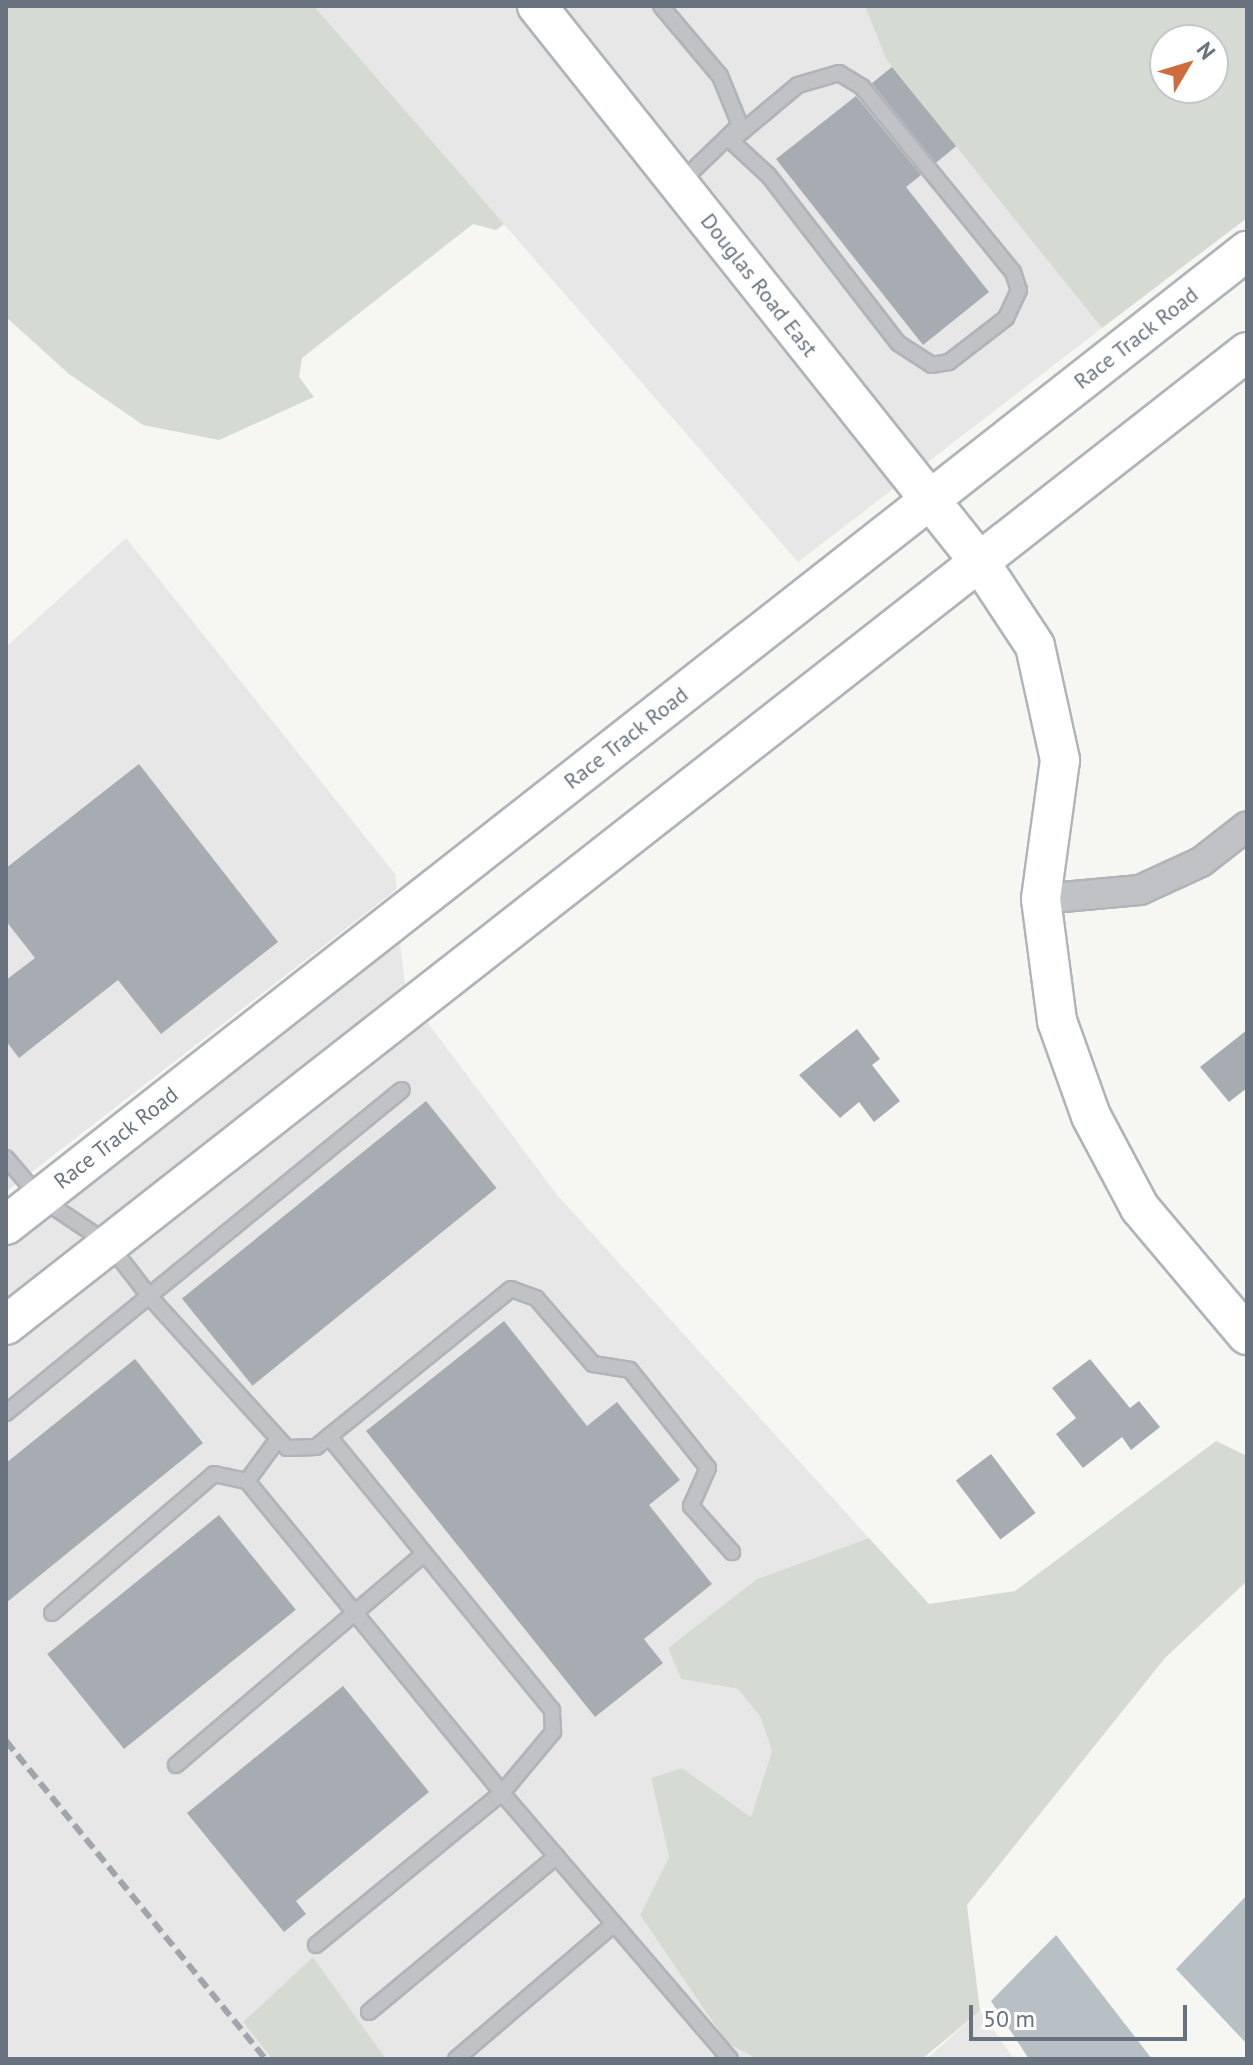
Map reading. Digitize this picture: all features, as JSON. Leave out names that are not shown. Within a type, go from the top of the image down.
[{"type":"main road","name":"Douglas Road East","points":[[537,6],[981,564],[1035,646],[1057,722],[1058,797],[1041,899],[1057,1021],[1112,1160],[1175,1256],[1247,1335]]},
{"type":"main road","name":"Race Track Road","points":[[6,1225],[1247,251]]},
{"type":"main road","points":[[6,1325],[981,564],[1247,352]]},
{"type":"street","points":[[1041,899],[1140,890],[1201,862],[1247,826]]},
{"type":"lane","points":[[661,6],[737,103],[740,125],[731,141]]},
{"type":"lane","points":[[679,184],[798,85],[839,73],[862,87],[1013,272],[1015,305],[949,362],[912,357],[768,175],[731,141]]},
{"type":"lane","points":[[6,1413],[402,1090]]},
{"type":"lane","points":[[6,1158],[40,1198],[109,1244],[149,1296],[287,1448],[316,1447],[511,1289],[536,1298],[593,1364],[630,1370],[708,1468],[691,1506],[732,1552]]},
{"type":"lane","points":[[316,1945],[502,1793],[553,1732],[552,1710],[329,1437]]},
{"type":"lane","points":[[247,1481],[278,1439]]},
{"type":"lane","points":[[52,1613],[214,1474],[247,1481],[502,1793],[730,2059]]},
{"type":"lane","points":[[176,1765],[424,1554]]},
{"type":"lane","points":[[369,2012],[557,1856]]},
{"type":"lane","points":[[456,2059],[614,1924]]},
{"type":"shaded area","points":[[6,6],[314,6],[504,224],[496,230],[473,224],[302,358],[299,377],[314,397],[219,440],[143,425],[69,374],[6,317]]},
{"type":"shaded area","points":[[314,6],[515,6],[897,486],[798,562]]},
{"type":"shaded area","points":[[558,6],[865,6],[886,59],[1102,328],[924,465]]},
{"type":"shaded area","points":[[865,6],[1247,6],[1247,218],[1102,328],[886,59]]},
{"type":"shaded area","points":[[126,538],[395,874],[397,889],[6,1192],[6,647]]},
{"type":"shaded area","points":[[399,935],[406,993],[6,1306],[6,1245]]},
{"type":"shaded area","points":[[424,1018],[558,1196],[869,1538],[757,1579],[668,1648],[681,1679],[738,1689],[760,1716],[772,1751],[751,1817],[682,1768],[651,1778],[669,1857],[640,1915],[727,2043],[757,2059],[386,2059],[313,1957],[243,2022],[272,2059],[6,2059],[6,1344]]},
{"type":"shaded area","points":[[1216,1441],[1247,1456],[1247,1581],[1165,1658],[967,1905],[980,2011],[922,2059],[757,2059],[727,2043],[640,1915],[669,1857],[651,1778],[682,1768],[751,1817],[772,1751],[760,1716],[738,1689],[681,1679],[668,1648],[757,1579],[869,1538],[929,1604],[1015,1591]]},
{"type":"shaded area","points":[[1247,1895],[1247,2044],[1176,1969]]},
{"type":"shaded area","points":[[1056,1935],[1152,2059],[1029,2059],[991,2001]]},
{"type":"shaded area","points":[[313,1957],[386,2059],[272,2059],[243,2022]]},
{"type":"shaded area","points":[[980,2011],[1014,2059],[922,2059],[930,2056]]},
{"type":"building","points":[[892,67],[956,146],[936,163],[872,83]]},
{"type":"building","points":[[856,96],[921,175],[906,187],[989,292],[923,345],[776,159]]},
{"type":"building","points":[[139,764],[278,942],[161,1034],[118,980],[19,1058],[6,1041],[6,980],[35,958],[6,921],[6,868]]},
{"type":"building","points":[[857,1029],[880,1059],[872,1065],[900,1101],[874,1122],[859,1102],[840,1118],[799,1075]]},
{"type":"building","points":[[1247,1030],[1247,1088],[1229,1102],[1200,1067]]},
{"type":"building","points":[[426,1101],[496,1188],[252,1386],[182,1299]]},
{"type":"building","points":[[504,1321],[587,1426],[617,1402],[680,1480],[649,1505],[712,1584],[644,1639],[663,1663],[595,1717],[366,1431]]},
{"type":"building","points":[[135,1359],[203,1443],[6,1603],[6,1463]]},
{"type":"building","points":[[1090,1359],[1130,1408],[1139,1401],[1160,1427],[1131,1450],[1122,1437],[1083,1468],[1056,1434],[1076,1418],[1052,1388]]},
{"type":"building","points":[[991,1454],[1036,1513],[1000,1540],[956,1480]]},
{"type":"building","points":[[219,1515],[296,1610],[124,1749],[47,1654]]},
{"type":"building","points":[[343,1686],[429,1792],[296,1901],[306,1914],[284,1932],[187,1813]]},
{"type":"railway","points":[[6,1741],[265,2059]]}]
